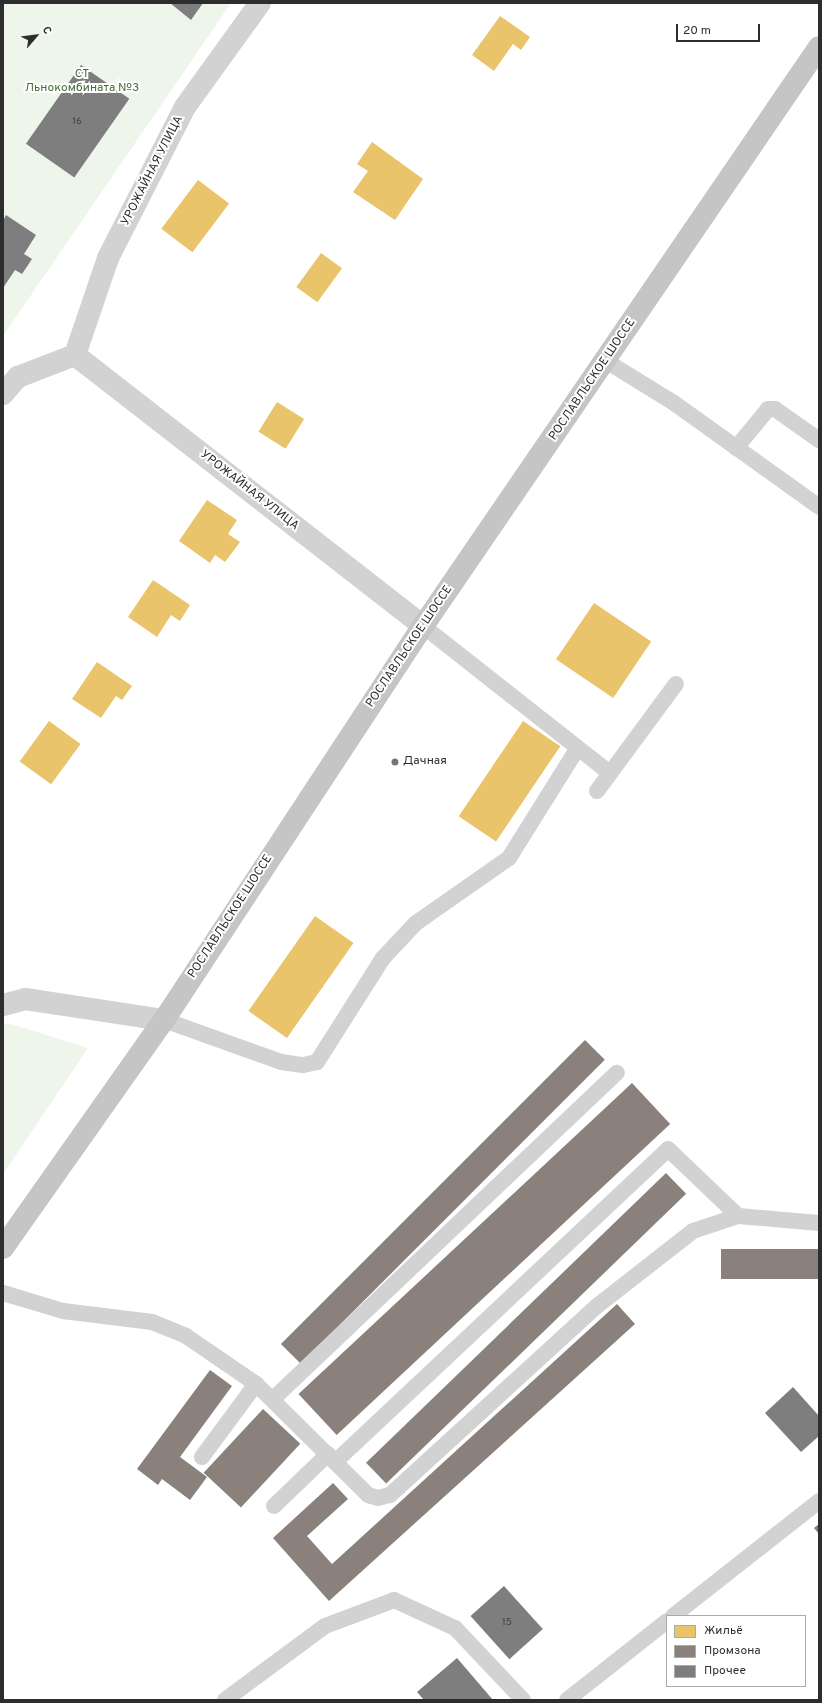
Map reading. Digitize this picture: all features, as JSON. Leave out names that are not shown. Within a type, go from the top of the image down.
[{"type":"main road","name":"РОСЛАВЛЬСКОЕ ШОССЕ","points":[[3,1248],[164,1020],[423,626],[606,361],[819,47]]},
{"type":"street","name":"УРОЖАЙНАЯ УЛИЦА","points":[[260,3],[185,107],[108,258],[75,355],[423,626]]},
{"type":"street","points":[[3,394],[18,377],[75,355]]},
{"type":"street","points":[[3,1005],[25,999],[164,1020]]},
{"type":"lane","points":[[606,361],[674,403],[819,507]]},
{"type":"lane","points":[[736,448],[768,409],[775,409],[819,440]]},
{"type":"lane","points":[[423,626],[577,749],[610,773]]},
{"type":"lane","points":[[597,791],[676,684]]},
{"type":"lane","points":[[164,1020],[281,1062],[303,1065],[317,1062],[383,958],[416,923],[509,858],[577,749]]},
{"type":"lane","points":[[273,1399],[618,1073]]},
{"type":"lane","points":[[274,1506],[332,1458],[668,1150],[738,1216]]},
{"type":"lane","points":[[3,1293],[63,1311],[152,1322],[186,1336],[256,1384],[273,1399],[368,1495],[390,1496],[597,1306],[693,1231],[738,1216],[819,1223]]},
{"type":"lane","points":[[202,1457],[256,1384]]},
{"type":"lane","points":[[674,1615],[819,1501]]},
{"type":"lane","points":[[225,1700],[325,1626],[394,1600],[455,1628],[523,1700]]},
{"type":"lane","points":[[567,1700],[666,1622]]},
{"type":"green space","name":"СТ Льнокомбината №3","points":[[3,3],[231,3],[3,336]]},
{"type":"green space","points":[[8,1023],[88,1048],[3,1174],[3,1025]]},
{"type":"building: Жильё","points":[[500,16],[530,37],[521,50],[513,44],[494,71],[472,55]]},
{"type":"building: Жильё","points":[[372,142],[423,179],[395,220],[353,192],[368,171],[357,164]]},
{"type":"building: Жильё","points":[[198,180],[229,203],[192,252],[161,229]]},
{"type":"building: Жильё","points":[[321,253],[342,268],[317,302],[296,287]]},
{"type":"building: Жильё","points":[[277,402],[304,419],[286,449],[258,432]]},
{"type":"building: Жильё","points":[[207,500],[237,520],[228,534],[240,542],[225,562],[215,555],[210,563],[179,541]]},
{"type":"building: Жильё","points":[[153,580],[190,605],[180,621],[171,615],[157,637],[128,617]]},
{"type":"building: Жильё","points":[[594,603],[651,642],[613,698],[556,659]]},
{"type":"building: Жильё","points":[[97,662],[132,686],[122,700],[116,696],[101,718],[72,699]]},
{"type":"building: Жильё","points":[[49,721],[81,744],[51,784],[20,761]]},
{"type":"building: Жильё","points":[[523,721],[560,746],[496,842],[459,816]]},
{"type":"building: Жильё","points":[[315,916],[354,943],[287,1038],[248,1011]]},
{"type":"building: Промзона","points":[[585,1040],[605,1060],[301,1364],[281,1344]]},
{"type":"building: Промзона","points":[[632,1083],[670,1124],[337,1435],[299,1394]]},
{"type":"building: Промзона","points":[[666,1173],[686,1194],[386,1484],[366,1463]]},
{"type":"building: Промзона","points":[[721,1249],[819,1249],[819,1279],[721,1279]]},
{"type":"building: Промзона","points":[[617,1304],[635,1324],[329,1601],[273,1538],[333,1483],[348,1499],[307,1536],[332,1564]]},
{"type":"building: Промзона","points":[[210,1370],[232,1386],[180,1457],[207,1477],[190,1500],[162,1479],[158,1485],[137,1469]]},
{"type":"building: Промзона","points":[[263,1409],[300,1444],[241,1507],[204,1473]]},
{"type":"building: Прочее","points":[[170,3],[203,3],[191,20]]},
{"type":"building: Прочее","points":[[81,65],[129,99],[74,177],[26,144]]},
{"type":"building: Прочее","points":[[6,215],[36,235],[24,254],[32,259],[22,274],[15,270],[3,288],[3,221]]},
{"type":"building: Прочее","points":[[793,1387],[819,1416],[819,1436],[801,1452],[765,1413]]},
{"type":"building: Прочее","points":[[819,1524],[819,1534],[814,1528]]},
{"type":"building: Прочее","points":[[504,1586],[543,1629],[509,1659],[471,1616]]},
{"type":"building: Прочее","points":[[457,1658],[493,1700],[424,1700],[417,1692]]},
{"type":"place","name":"Дачная","points":[[395,762]]}]
